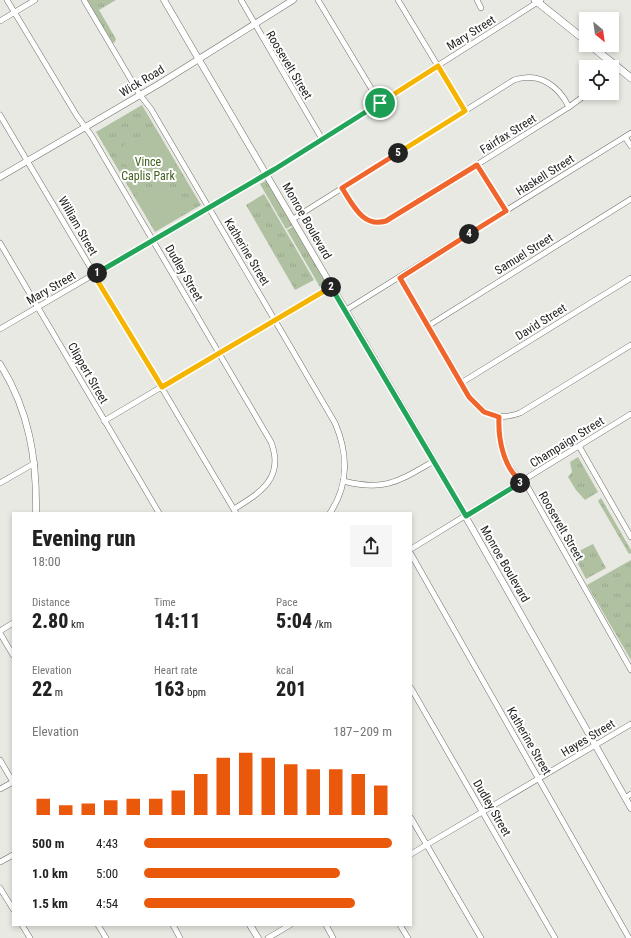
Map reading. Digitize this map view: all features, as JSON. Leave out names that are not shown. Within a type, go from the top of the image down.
[{"type":"main road","points":[[538,1],[579,36]]},
{"type":"main road","points":[[598,52],[606,60]]},
{"type":"main road","points":[[619,70],[631,78]]},
{"type":"street","name":"Dudley Street","points":[[7,0],[84,128],[91,135],[269,438],[274,455],[273,471],[266,486],[257,495],[235,511]]},
{"type":"street","points":[[0,21],[35,0]]},
{"type":"street","name":"Katherine Street","points":[[84,0],[209,207],[339,432],[345,462],[343,481],[340,494],[331,512]]},
{"type":"street","name":"Monroe Boulevard","points":[[164,0],[466,516],[631,808]]},
{"type":"street","name":"Roosevelt Street","points":[[241,0],[322,139]]},
{"type":"street","name":"Wick Road","points":[[0,177],[140,95],[293,0]]},
{"type":"street","points":[[318,0],[380,103]]},
{"type":"street","points":[[398,0],[465,111]]},
{"type":"street","points":[[477,0],[482,8]]},
{"type":"street","name":"Mary Street","points":[[0,329],[267,174],[538,1]]},
{"type":"street","points":[[293,219],[510,82],[528,77],[540,79],[553,85],[569,107]]},
{"type":"street","name":"Fairfax Street","points":[[342,188],[362,217],[372,222],[382,223],[390,220],[579,100]]},
{"type":"street","name":"William Street","points":[[0,115],[235,511]]},
{"type":"street","name":"Haskell Street","points":[[346,310],[400,278],[631,133]]},
{"type":"street","points":[[625,137],[631,146]]},
{"type":"street","points":[[477,165],[506,211]]},
{"type":"street","name":"Samuel Street","points":[[428,326],[631,199]]},
{"type":"street","name":"Clippert Street","points":[[0,243],[158,512]]},
{"type":"street","points":[[400,278],[461,383],[476,405],[490,414],[499,417],[512,416],[522,412],[631,345]]},
{"type":"street","name":"David Street","points":[[461,383],[631,278]]},
{"type":"street","points":[[104,421],[332,286]]},
{"type":"street","points":[[0,364],[13,385],[22,405],[28,427],[35,463],[36,512]]},
{"type":"street","name":"Champaign Street","points":[[412,548],[631,414]]},
{"type":"street","name":"Roosevelt Street","points":[[499,417],[498,434],[500,445],[516,476],[526,484],[631,670]]},
{"type":"street","points":[[579,446],[631,537]]},
{"type":"street","points":[[343,481],[367,486],[380,486],[405,478],[434,461]]},
{"type":"street","points":[[0,483],[35,463]]},
{"type":"street","name":"Katherine Street","points":[[412,556],[629,938]]},
{"type":"street","points":[[12,624],[0,632],[12,653]]},
{"type":"street","name":"Dudley Street","points":[[412,690],[555,938]]},
{"type":"street","name":"Hayes Street","points":[[412,853],[631,724]]},
{"type":"street","points":[[0,760],[12,780]]},
{"type":"street","points":[[0,789],[12,783]]},
{"type":"street","points":[[625,798],[631,794]]},
{"type":"street","points":[[412,820],[481,938]]},
{"type":"street","points":[[0,862],[12,856]]},
{"type":"street","points":[[0,888],[12,907]]},
{"type":"street","points":[[23,926],[30,938]]},
{"type":"street","points":[[99,926],[106,938]]},
{"type":"street","points":[[174,926],[180,938]]},
{"type":"street","points":[[251,926],[258,938]]},
{"type":"street","points":[[268,938],[288,926]]},
{"type":"street","points":[[327,926],[334,938]]},
{"type":"street","points":[[401,926],[408,938]]},
{"type":"green space","points":[[87,0],[116,0],[99,10],[116,39],[115,42],[113,43]]},
{"type":"green space","name":"Vince Caplis Park","points":[[142,105],[201,205],[155,232],[96,132]]},
{"type":"green space","points":[[148,131],[157,133],[176,167],[159,174],[142,173],[134,171],[121,160],[116,152],[129,141],[131,143]]},
{"type":"green space","points":[[267,180],[293,225],[286,229],[260,184]]},
{"type":"green space","points":[[154,188],[165,189],[175,193],[190,209],[158,228],[154,227],[135,195],[142,191]]},
{"type":"green space","points":[[264,194],[314,280],[295,290],[246,205]]},
{"type":"green space","points":[[294,226],[326,283],[320,287],[287,230]]},
{"type":"green space","points":[[578,457],[598,492],[585,500],[576,490],[568,477],[572,472],[570,462]]},
{"type":"green space","points":[[601,498],[631,550],[631,553],[629,554],[598,501]]},
{"type":"green space","points":[[593,544],[606,568],[586,579],[573,554]]},
{"type":"green space","points":[[631,560],[631,660],[587,585]]},
{"type":"route","points":[[438,66],[465,111],[342,188],[362,217],[377,223],[390,220],[477,165],[506,211],[400,278],[469,397],[484,412],[499,417],[498,434],[500,445],[504,456],[518,479],[522,482],[466,516],[332,286],[162,387],[94,275],[275,169],[380,103],[438,66]]}]
